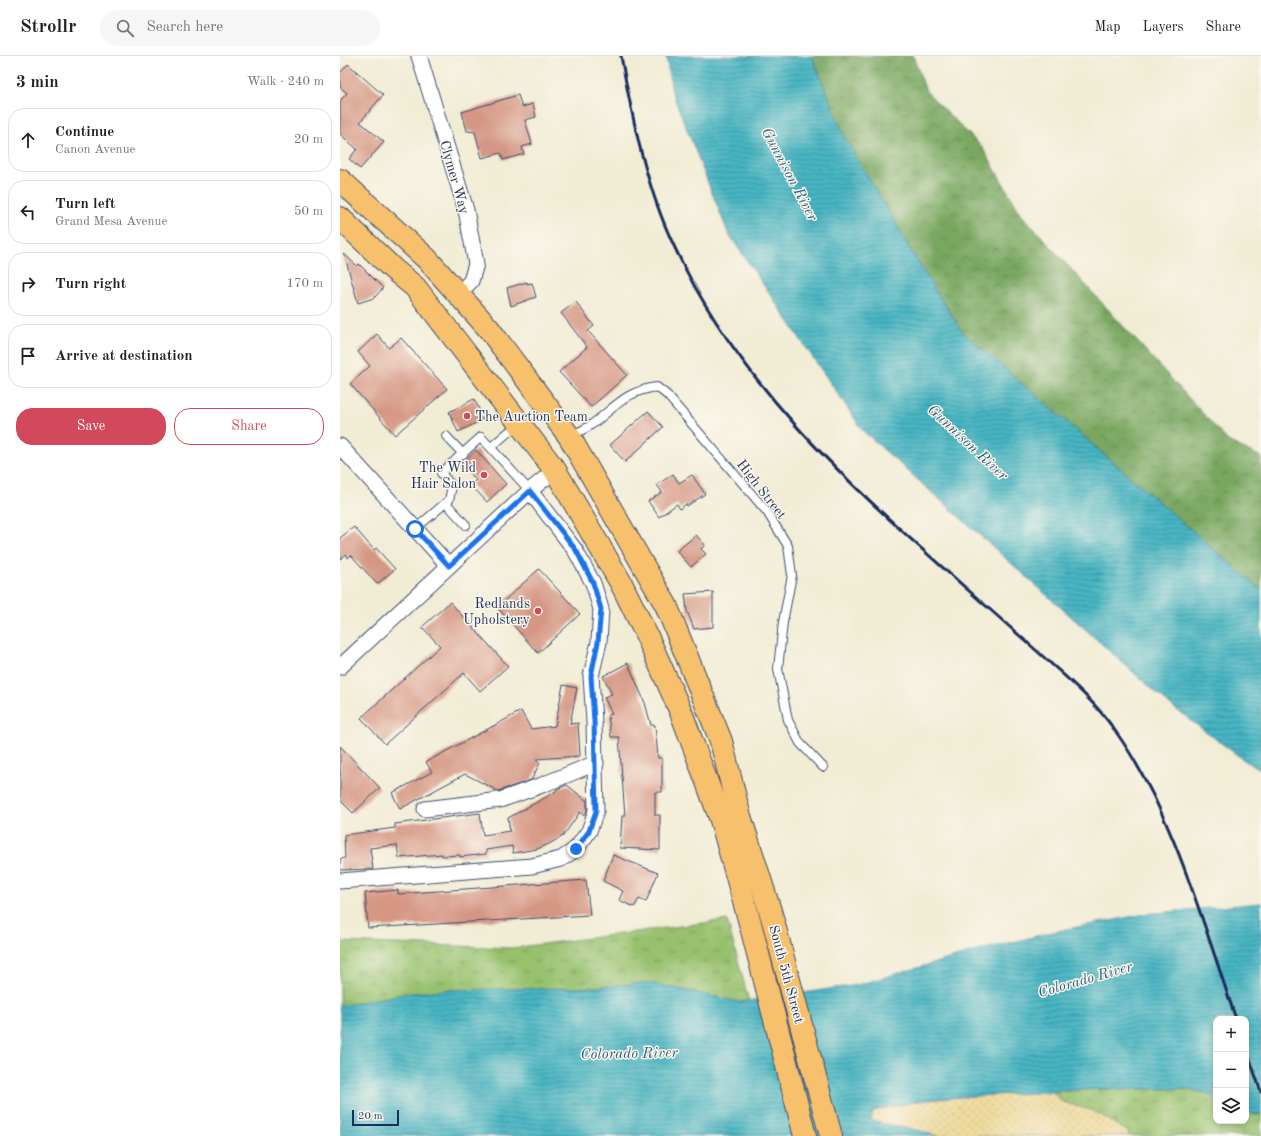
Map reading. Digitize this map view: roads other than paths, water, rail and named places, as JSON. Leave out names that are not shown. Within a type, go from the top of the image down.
[{"type":"highway","points":[[340,180],[427,259],[489,329],[569,436],[666,605],[721,741],[730,817]]},
{"type":"highway","points":[[340,196],[410,254],[427,259]]},
{"type":"highway","points":[[340,218],[415,288],[556,470],[621,583],[730,817]]},
{"type":"highway","points":[[415,288],[438,290],[487,348],[546,428],[569,436]]},
{"type":"highway","points":[[556,470],[590,492],[659,619],[696,706],[721,741]]},
{"type":"highway","name":"South 5th Street","points":[[730,817],[772,917],[831,1136]]},
{"type":"highway","name":"South 5th Street","points":[[730,817],[750,924],[805,1136]]},
{"type":"street","name":"Clymer Way","points":[[419,56],[466,210],[476,264],[471,280],[458,294]]},
{"type":"street","points":[[340,446],[449,566]]},
{"type":"street","points":[[340,667],[530,491],[556,470]]},
{"type":"street","points":[[340,881],[532,866],[561,859],[576,849],[589,831],[596,811],[596,763],[591,676],[598,642],[601,609],[593,583],[576,550],[530,491]]},
{"type":"street","points":[[426,809],[500,800],[596,763]]},
{"type":"lane","name":"High Street","points":[[569,436],[590,426],[630,393],[643,388],[657,386],[767,512],[788,546],[792,576],[783,622],[778,669],[788,720],[800,743],[823,767]]},
{"type":"lane","points":[[491,447],[520,423]]},
{"type":"lane","points":[[446,436],[463,454]]},
{"type":"lane","points":[[415,529],[449,500],[452,486],[441,473],[481,437],[530,491]]},
{"type":"lane","points":[[446,503],[466,526]]},
{"type":"water","name":"Gunnison River","points":[[666,56],[812,56],[845,138],[922,269],[962,332],[1261,590],[1261,769],[1248,763],[1170,705],[863,431],[728,233],[672,92]]},
{"type":"water","name":"Colorado River","points":[[1261,903],[1261,1114],[1255,1115],[1249,1112],[1249,1016],[1213,1016],[1213,1097],[1203,1092],[1188,1089],[1099,1089],[917,1101],[873,1111],[871,1120],[936,1136],[340,1136],[340,1006],[403,994],[446,990],[578,988],[650,983],[740,1002],[857,985],[984,949],[1057,931],[1145,914]]},
{"type":"railway","points":[[621,56],[630,105],[648,178],[675,248],[700,296],[729,341],[761,384],[795,425],[832,464],[870,502],[1069,680],[1108,721],[1136,764],[1171,834],[1199,909],[1235,1016]]},
{"type":"railway","points":[[1247,1052],[1261,1092]]},
{"type":"place","name":"The Auction Team","points":[[467,416]]},
{"type":"place","name":"The Wild Hair Salon","points":[[484,475]]},
{"type":"place","name":"Redlands Upholstery","points":[[538,611]]}]
